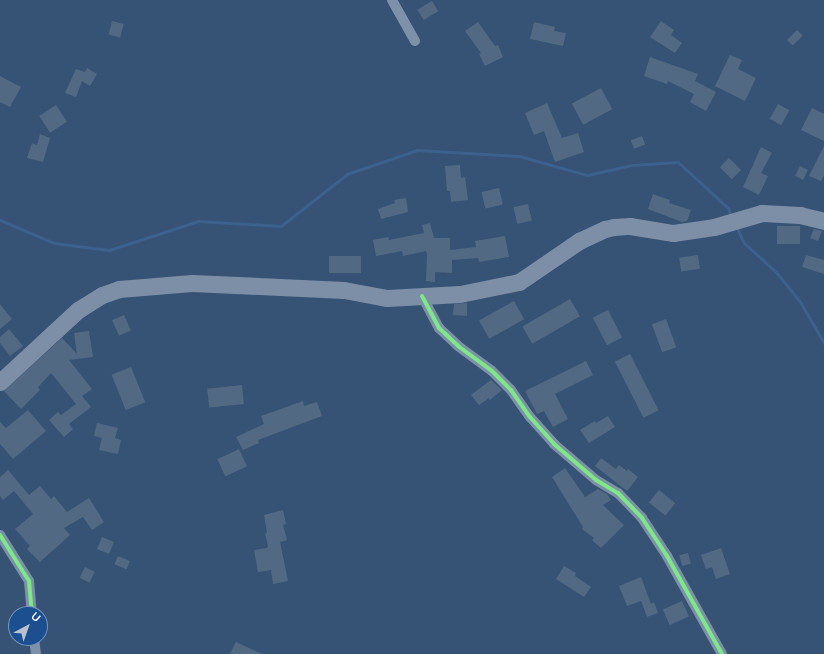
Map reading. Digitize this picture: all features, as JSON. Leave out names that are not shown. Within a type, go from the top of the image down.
[{"type":"main road","points":[[0,382],[78,310],[102,295],[119,289],[192,283],[253,284],[298,289],[344,290],[387,298],[460,294],[511,285],[519,282],[579,241],[610,228],[630,226],[673,233],[714,227],[762,213],[800,215],[816,217],[824,220]]},
{"type":"street","points":[[392,0],[415,41]]},
{"type":"street","points":[[422,296],[439,328],[458,346],[492,371],[511,390],[530,416],[554,444],[596,480],[618,494],[642,518],[667,556],[722,654]]},
{"type":"street","points":[[0,535],[28,581],[31,606]]},
{"type":"building","points":[[432,1],[438,11],[424,20],[417,10]]},
{"type":"building","points":[[112,21],[124,24],[120,37],[109,35]]},
{"type":"building","points":[[661,21],[674,30],[671,35],[682,43],[675,53],[650,37]]},
{"type":"building","points":[[478,22],[495,46],[498,45],[503,57],[485,66],[479,54],[481,53],[465,31]]},
{"type":"building","points":[[534,22],[555,27],[554,31],[566,33],[563,46],[530,39]]},
{"type":"building","points":[[797,30],[803,36],[793,46],[787,40]]},
{"type":"building","points":[[730,55],[742,60],[738,69],[756,78],[745,101],[715,86]]},
{"type":"building","points":[[650,57],[698,74],[695,81],[716,92],[706,111],[690,102],[694,94],[668,81],[667,84],[644,76]]},
{"type":"building","points":[[87,68],[97,74],[90,86],[82,81],[76,97],[65,93],[76,69],[85,72]]},
{"type":"building","points":[[0,76],[21,87],[10,107],[0,102]]},
{"type":"building","points":[[601,88],[612,109],[583,125],[572,103]]},
{"type":"building","points":[[547,103],[562,138],[578,133],[584,152],[555,162],[544,131],[534,135],[525,113]]},
{"type":"building","points":[[778,104],[789,110],[781,125],[770,119]]},
{"type":"building","points":[[56,105],[67,122],[50,133],[39,116]]},
{"type":"building","points":[[812,108],[824,114],[824,141],[801,130]]},
{"type":"building","points":[[40,134],[50,138],[43,162],[27,158],[32,143],[37,145]]},
{"type":"building","points":[[642,136],[645,144],[634,149],[631,140]]},
{"type":"building","points":[[824,146],[824,175],[821,181],[809,176]]},
{"type":"building","points":[[761,147],[772,153],[761,173],[768,176],[759,195],[743,187]]},
{"type":"building","points":[[729,158],[741,170],[732,179],[720,167]]},
{"type":"building","points":[[460,165],[461,178],[465,177],[468,200],[451,202],[450,191],[447,191],[445,166]]},
{"type":"building","points":[[800,166],[808,170],[803,180],[795,176]]},
{"type":"building","points":[[499,188],[503,205],[485,209],[481,192]]},
{"type":"building","points":[[653,194],[670,200],[669,203],[691,210],[687,221],[682,222],[648,209]]},
{"type":"building","points":[[406,198],[408,212],[381,219],[378,209],[395,203],[394,200]]},
{"type":"building","points":[[528,204],[532,221],[517,224],[513,207]]},
{"type":"building","points":[[430,223],[434,238],[450,238],[450,250],[476,247],[475,241],[505,236],[509,257],[479,262],[478,258],[452,260],[452,273],[435,272],[435,282],[426,281],[426,251],[403,256],[402,251],[376,256],[373,240],[388,237],[389,240],[424,233],[422,225]]},
{"type":"building","points":[[777,226],[800,226],[800,244],[777,244]]},
{"type":"building","points":[[814,229],[822,231],[818,241],[810,238]]},
{"type":"building","points":[[698,255],[700,269],[681,272],[679,258]]},
{"type":"building","points":[[806,255],[824,260],[824,274],[802,267]]},
{"type":"building","points":[[329,256],[361,256],[361,273],[329,273]]},
{"type":"building","points":[[570,299],[580,316],[532,344],[522,326]]},
{"type":"building","points":[[514,301],[524,319],[489,339],[479,320]]},
{"type":"building","points":[[467,303],[467,316],[453,315],[454,304]]},
{"type":"building","points":[[0,304],[12,319],[0,329]]},
{"type":"building","points":[[608,310],[622,338],[607,345],[593,318]]},
{"type":"building","points":[[124,315],[131,331],[119,336],[112,320]]},
{"type":"building","points":[[666,319],[676,347],[662,352],[652,324]]},
{"type":"building","points":[[9,329],[23,346],[10,356],[0,343],[0,337]]},
{"type":"building","points":[[89,331],[93,357],[69,360],[92,389],[82,396],[91,407],[69,424],[73,429],[64,437],[49,420],[58,412],[61,415],[76,404],[51,373],[38,387],[40,390],[21,409],[4,391],[62,338],[77,354],[74,333]]},
{"type":"building","points":[[630,354],[659,410],[643,418],[615,362]]},
{"type":"building","points":[[586,361],[593,375],[555,394],[568,419],[553,427],[544,411],[537,414],[525,391]]},
{"type":"building","points":[[131,367],[145,402],[126,410],[112,375]]},
{"type":"building","points":[[491,380],[502,390],[490,400],[489,398],[479,405],[471,395]]},
{"type":"building","points":[[242,385],[244,404],[209,408],[207,389]]},
{"type":"building","points":[[303,401],[304,406],[317,402],[322,416],[258,440],[259,443],[243,450],[236,437],[264,424],[261,416]]},
{"type":"building","points":[[28,410],[46,431],[13,459],[0,444],[0,422],[6,428]]},
{"type":"building","points":[[608,416],[615,427],[589,443],[580,430],[595,421],[596,423]]},
{"type":"building","points":[[97,423],[118,428],[115,438],[121,440],[118,454],[99,450],[102,438],[94,436]]},
{"type":"building","points":[[239,449],[247,466],[225,476],[217,459]]},
{"type":"building","points":[[601,458],[616,469],[619,465],[627,471],[628,469],[638,477],[627,491],[595,466]]},
{"type":"building","points":[[565,468],[585,497],[598,489],[607,494],[611,500],[603,505],[624,525],[601,548],[592,540],[594,538],[582,529],[583,527],[552,477]]},
{"type":"building","points":[[8,470],[29,495],[40,486],[51,499],[54,496],[67,512],[89,498],[104,522],[92,530],[83,517],[64,528],[70,535],[40,562],[27,549],[30,546],[15,529],[33,514],[14,491],[3,500],[0,496],[0,477]]},
{"type":"building","points":[[659,490],[675,503],[665,516],[649,502]]},
{"type":"building","points":[[283,510],[286,524],[283,525],[287,540],[280,542],[288,581],[273,584],[271,570],[258,572],[254,550],[267,548],[268,546],[265,533],[267,533],[264,515]]},
{"type":"building","points":[[102,537],[114,542],[109,554],[97,549]]},
{"type":"building","points":[[721,548],[730,574],[716,579],[712,567],[706,569],[701,555]]},
{"type":"building","points":[[688,553],[691,564],[682,566],[679,555]]},
{"type":"building","points":[[118,556],[130,561],[126,569],[114,564]]},
{"type":"building","points":[[564,566],[576,573],[575,576],[591,587],[584,597],[556,579]]},
{"type":"building","points":[[85,567],[95,572],[89,583],[80,578]]},
{"type":"building","points":[[641,577],[651,604],[654,602],[658,613],[647,617],[641,601],[627,606],[619,586]]},
{"type":"building","points":[[682,601],[689,617],[670,625],[663,610]]},
{"type":"building","points":[[236,642],[262,654],[230,654]]},
{"type":"waterway","points":[[0,220],[54,243],[109,250],[198,221],[281,226],[347,174],[417,150],[519,156],[587,175],[632,165],[678,162],[728,208],[731,216]]},
{"type":"waterway","points":[[736,226],[744,243],[776,272],[799,300],[824,343]]},
{"type":"cycle path","points":[[422,296],[439,328],[458,346],[492,371],[511,390],[530,417],[554,444],[596,480],[618,493],[642,518],[667,556],[722,654]]},
{"type":"cycle path","points":[[0,535],[29,581],[31,606]]}]
